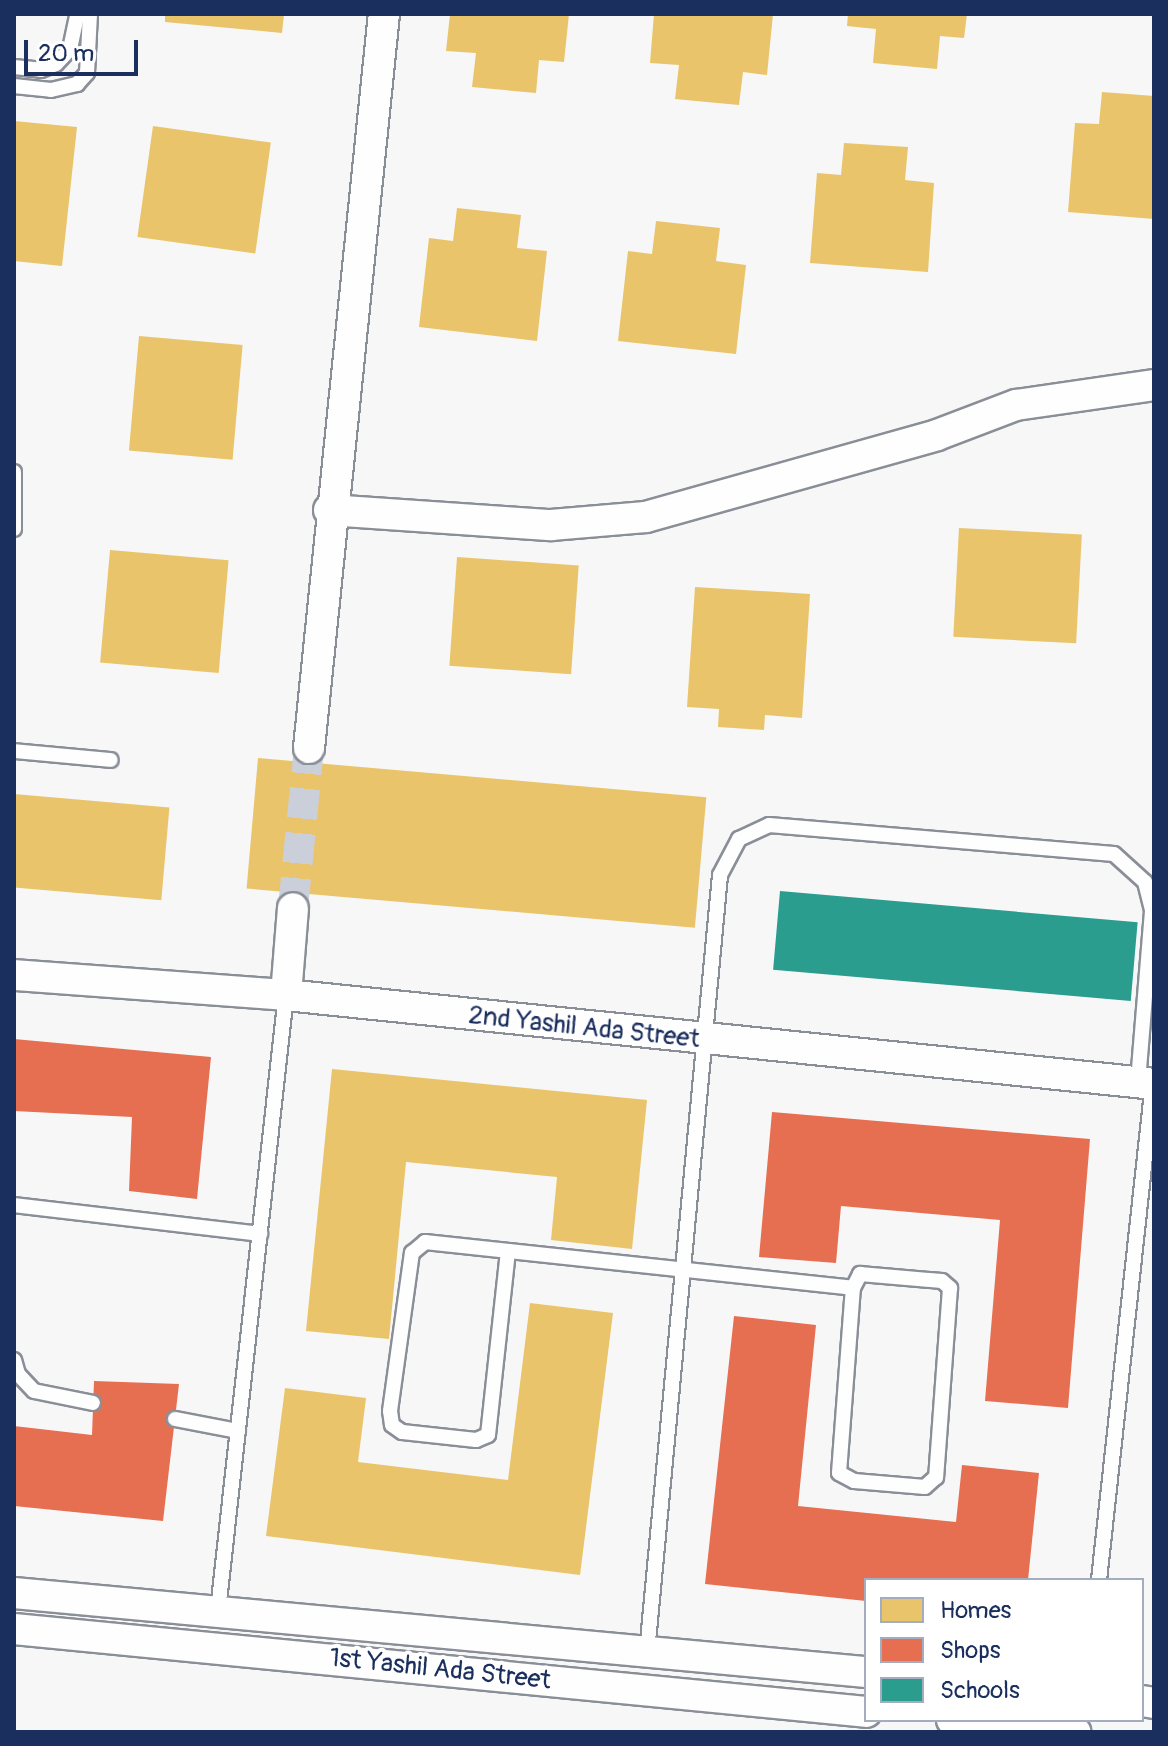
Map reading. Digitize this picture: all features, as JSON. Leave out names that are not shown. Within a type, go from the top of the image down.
[{"type":"street","points":[[309,748],[329,510],[384,14]]},
{"type":"street","points":[[329,510],[551,525],[646,517],[937,435],[1016,405],[1154,385]]},
{"type":"street","points":[[286,995],[293,908]]},
{"type":"street","name":"2nd Yashil Ada Street","points":[[14,975],[286,995],[705,1041],[1148,1084]]},
{"type":"street","name":"1st Yashil Ada Street","points":[[14,1593],[864,1672]]},
{"type":"street","name":"1st Yashil Ada Street","points":[[14,1629],[864,1712]]},
{"type":"street","points":[[972,1722],[1074,1732]]},
{"type":"lane","points":[[14,86],[51,90],[77,84],[87,73],[90,14]]},
{"type":"lane","points":[[14,67],[41,70],[56,64],[70,49],[77,15]]},
{"type":"lane","points":[[14,472],[14,529]]},
{"type":"lane","points":[[14,751],[111,760]]},
{"type":"lane","points":[[647,1652],[720,875],[739,839],[769,825],[1114,854],[1145,882],[1152,911],[1148,1084],[1099,1578]]},
{"type":"lane","points":[[218,1610],[286,995]]},
{"type":"lane","points":[[14,1205],[260,1234]]},
{"type":"lane","points":[[508,1251],[488,1435],[476,1440],[402,1432],[392,1425],[390,1411],[412,1253],[425,1242],[853,1288]]},
{"type":"lane","points":[[860,1274],[942,1281],[950,1288],[936,1477],[925,1487],[854,1481],[839,1473],[853,1288],[860,1274]]},
{"type":"lane","points":[[14,1360],[18,1374],[34,1391],[93,1403]]},
{"type":"lane","points":[[175,1419],[238,1431]]},
{"type":"building: Homes","points":[[165,14],[284,14],[282,33],[165,22]]},
{"type":"building: Homes","points":[[450,14],[569,14],[564,62],[539,60],[536,93],[472,87],[476,53],[446,51]]},
{"type":"building: Homes","points":[[654,14],[773,14],[767,75],[743,72],[739,105],[675,99],[679,65],[650,63]]},
{"type":"building: Homes","points":[[848,14],[967,14],[964,38],[940,36],[937,69],[873,63],[876,29],[847,26]]},
{"type":"building: Homes","points":[[1102,92],[1154,96],[1154,219],[1068,212],[1075,123],[1099,124]]},
{"type":"building: Homes","points":[[14,121],[77,127],[62,266],[14,261]]},
{"type":"building: Homes","points":[[153,126],[271,143],[255,253],[137,237]]},
{"type":"building: Homes","points":[[844,143],[908,147],[905,180],[934,183],[928,272],[810,263],[817,173],[841,175]]},
{"type":"building: Homes","points":[[457,208],[521,215],[517,248],[547,251],[537,341],[419,327],[429,238],[453,241]]},
{"type":"building: Homes","points":[[656,221],[720,228],[716,261],[746,265],[736,354],[618,341],[628,251],[652,254]]},
{"type":"building: Homes","points":[[139,336],[243,345],[233,460],[129,451]]},
{"type":"building: Homes","points":[[959,528],[1082,534],[1076,643],[953,637]]},
{"type":"building: Homes","points":[[110,550],[229,560],[219,673],[100,663]]},
{"type":"building: Homes","points":[[457,557],[579,566],[571,674],[449,666]]},
{"type":"building: Homes","points":[[695,587],[810,594],[802,718],[765,715],[764,730],[718,727],[719,709],[687,707]]},
{"type":"building: Homes","points":[[258,758],[706,797],[695,928],[247,889]]},
{"type":"building: Homes","points":[[14,794],[169,808],[161,900],[14,887]]},
{"type":"building: Homes","points":[[332,1069],[647,1100],[632,1249],[551,1240],[557,1177],[406,1162],[389,1339],[306,1331]]},
{"type":"building: Homes","points":[[530,1303],[613,1313],[580,1575],[266,1536],[285,1388],[366,1398],[358,1462],[508,1480]]},
{"type":"building: Shops","points":[[14,1039],[211,1057],[197,1199],[129,1191],[132,1117],[14,1111]]},
{"type":"building: Shops","points":[[772,1112],[1090,1139],[1068,1408],[985,1401],[1000,1220],[841,1206],[836,1263],[759,1257]]},
{"type":"building: Shops","points":[[734,1316],[816,1325],[798,1506],[956,1522],[962,1465],[1039,1473],[1028,1578],[864,1578],[864,1601],[705,1584]]},
{"type":"building: Shops","points":[[94,1381],[179,1384],[163,1521],[14,1506],[14,1426],[92,1435]]},
{"type":"building: Schools","points":[[780,891],[1138,922],[1131,1001],[773,970]]},
{"type":"tunnel","points":[[293,908],[309,748]]}]
